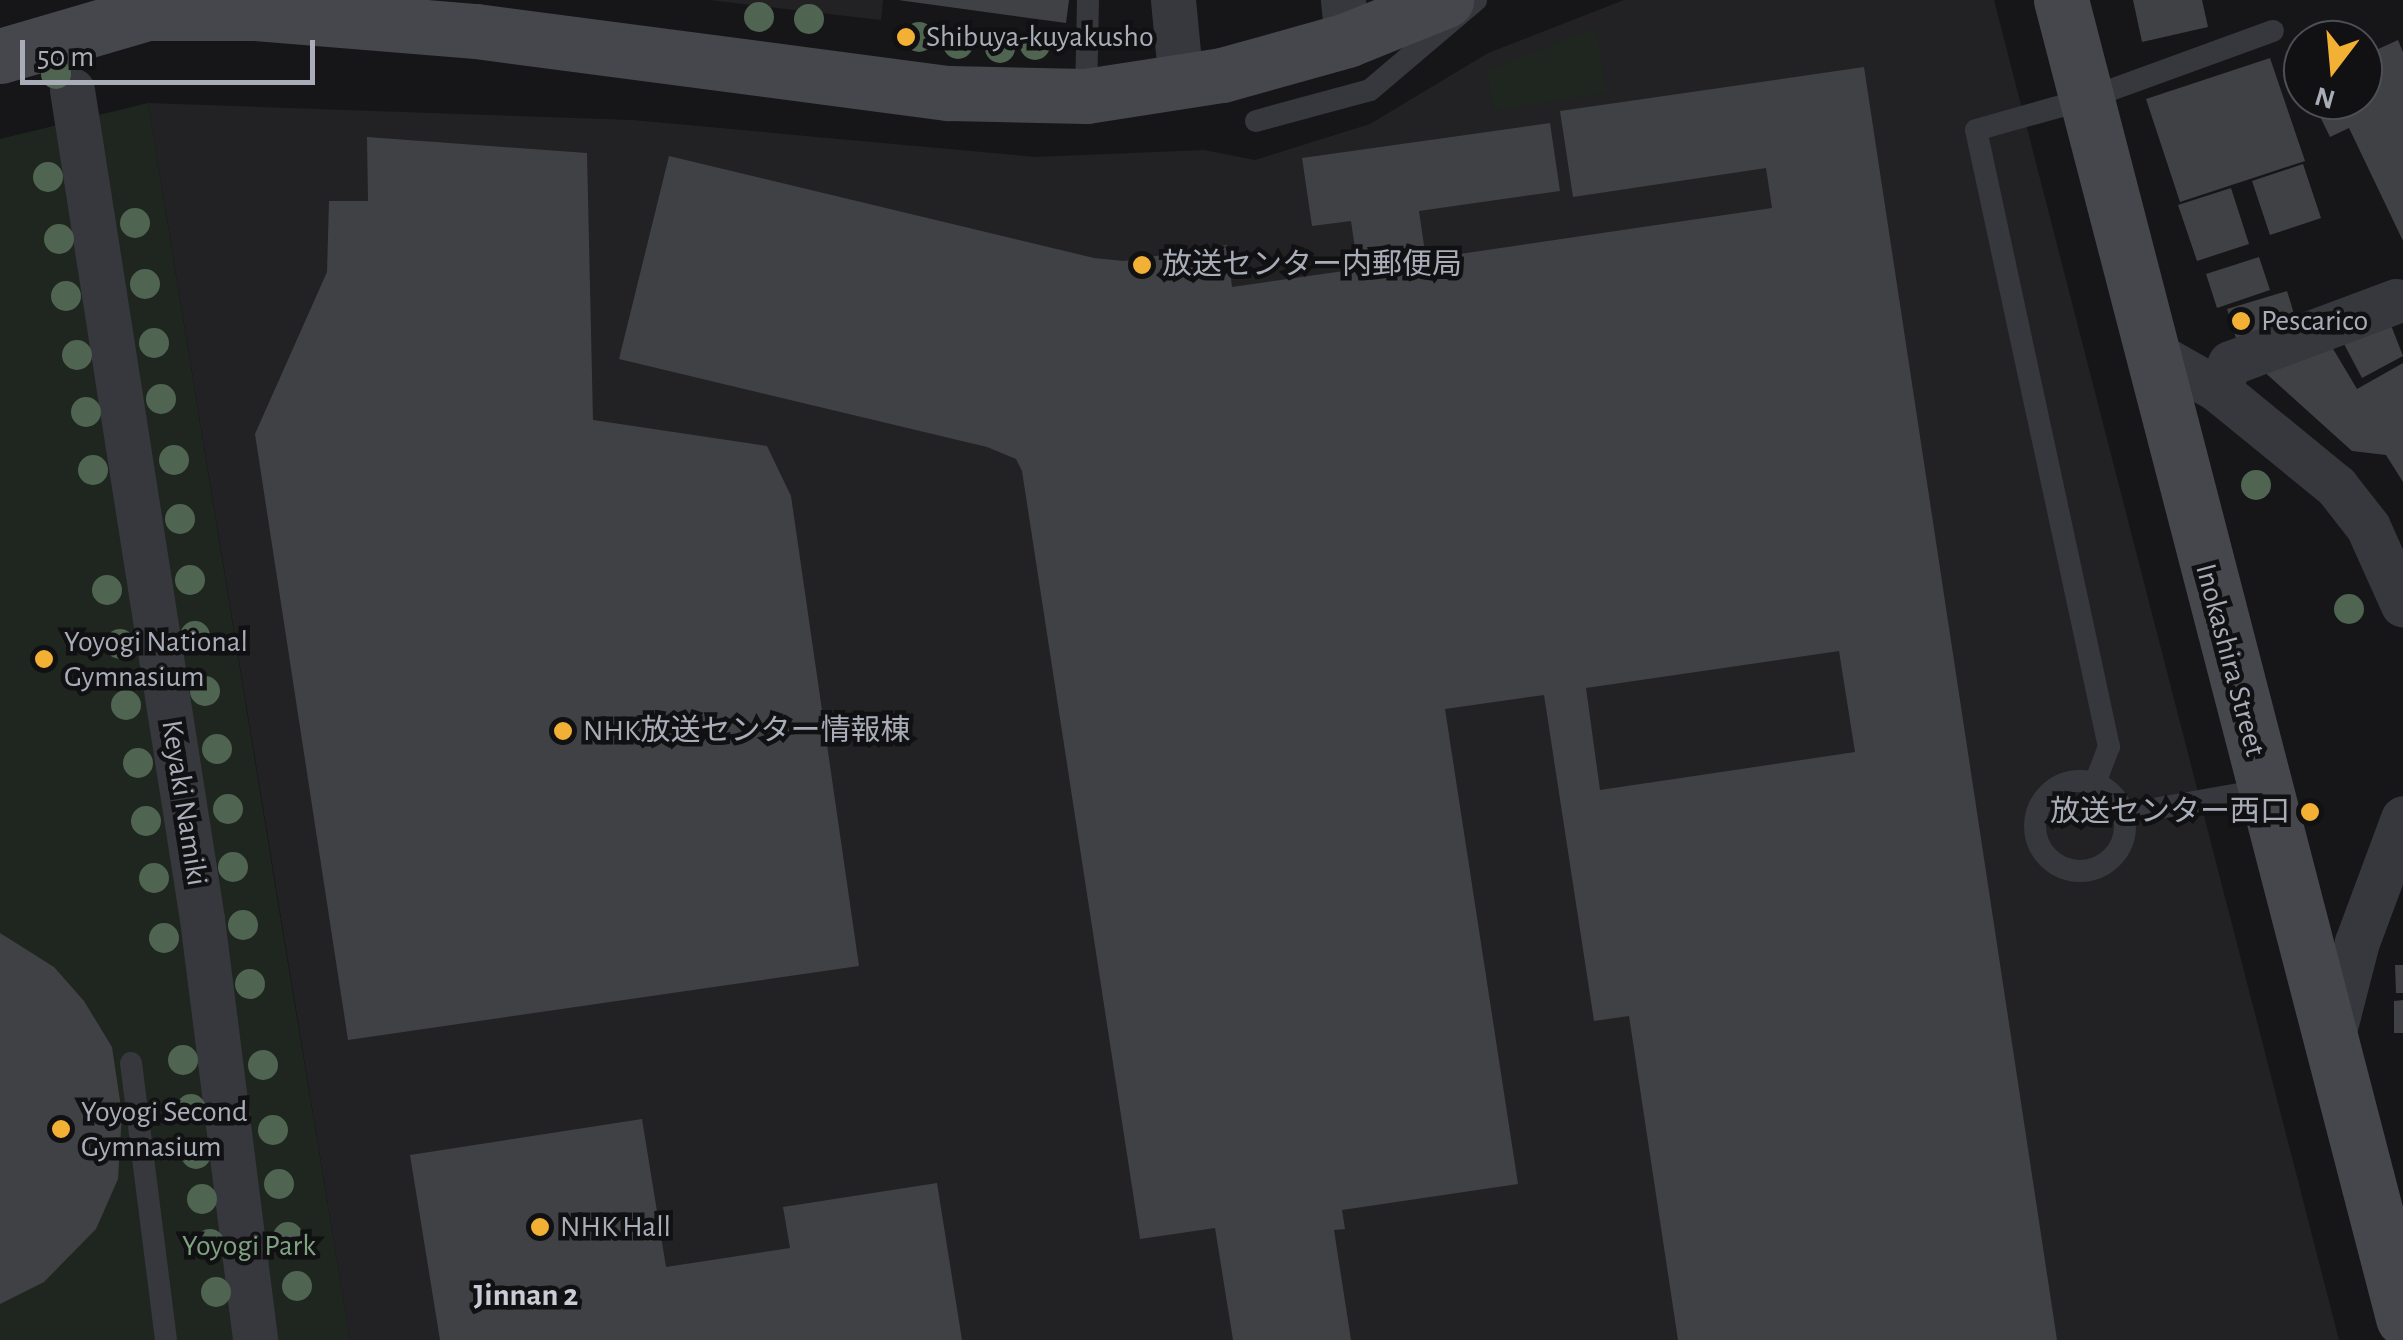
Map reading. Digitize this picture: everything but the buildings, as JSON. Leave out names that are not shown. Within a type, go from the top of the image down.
[{"type":"street","points":[[1172,0],[1180,83]]},
{"type":"street","points":[[0,56],[144,7],[256,13],[478,15],[949,93],[1086,96],[1180,83],[1345,20],[1446,0]]},
{"type":"street","name":"Inokashira Street","points":[[2062,0],[2403,1318]]},
{"type":"street","name":"Keyaki Namiki","points":[[72,90],[202,919],[255,1340]]},
{"type":"street","points":[[2217,388],[2230,363],[2396,301]]},
{"type":"street","points":[[2150,351],[2217,388],[2336,486],[2368,526],[2403,605]]},
{"type":"street","points":[[2330,1045],[2358,942],[2403,818]]},
{"type":"lane","points":[[1086,96],[1088,0]]},
{"type":"lane","points":[[1256,121],[1370,90],[1476,0]]},
{"type":"lane","points":[[2095,783],[2109,747],[1976,130],[2086,99],[2273,31]]},
{"type":"lane","points":[[2066,782],[2095,783],[2124,814],[2122,844],[2102,866],[2072,870],[2046,856],[2034,829],[2042,800],[2066,782]]},
{"type":"lane","points":[[2124,814],[2264,790]]},
{"type":"lane","points":[[132,1063],[166,1340]]},
{"type":"shaded area","points":[[709,0],[883,0],[881,20]]},
{"type":"shaded area","points":[[1624,0],[1994,0],[2339,1340],[350,1340],[148,103],[632,120],[1036,157],[1204,150],[1255,160],[1370,124],[1488,53]]},
{"type":"green space","points":[[1596,28],[1606,93],[1494,111],[1487,70]]},
{"type":"green space","name":"Yoyogi Park","points":[[148,103],[350,1340],[0,1340],[0,139]]},
{"type":"place","name":"Shibuya-kuyakusho","points":[[906,37]]},
{"type":"place","name":"放送センター内郵便局","points":[[1142,265]]},
{"type":"place","name":"Pescarico","points":[[2241,321]]},
{"type":"place","name":"Yoyogi National Gymnasium","points":[[44,659]]},
{"type":"place","name":"NHK放送センター情報棟","points":[[563,731]]},
{"type":"place","name":"放送センター西口","points":[[2310,812]]},
{"type":"place","name":"Yoyogi Second Gymnasium","points":[[61,1129]]},
{"type":"place","name":"NHK Hall","points":[[540,1227]]},
{"type":"district","name":"Jinnan 2","points":[[526,1295]]}]
